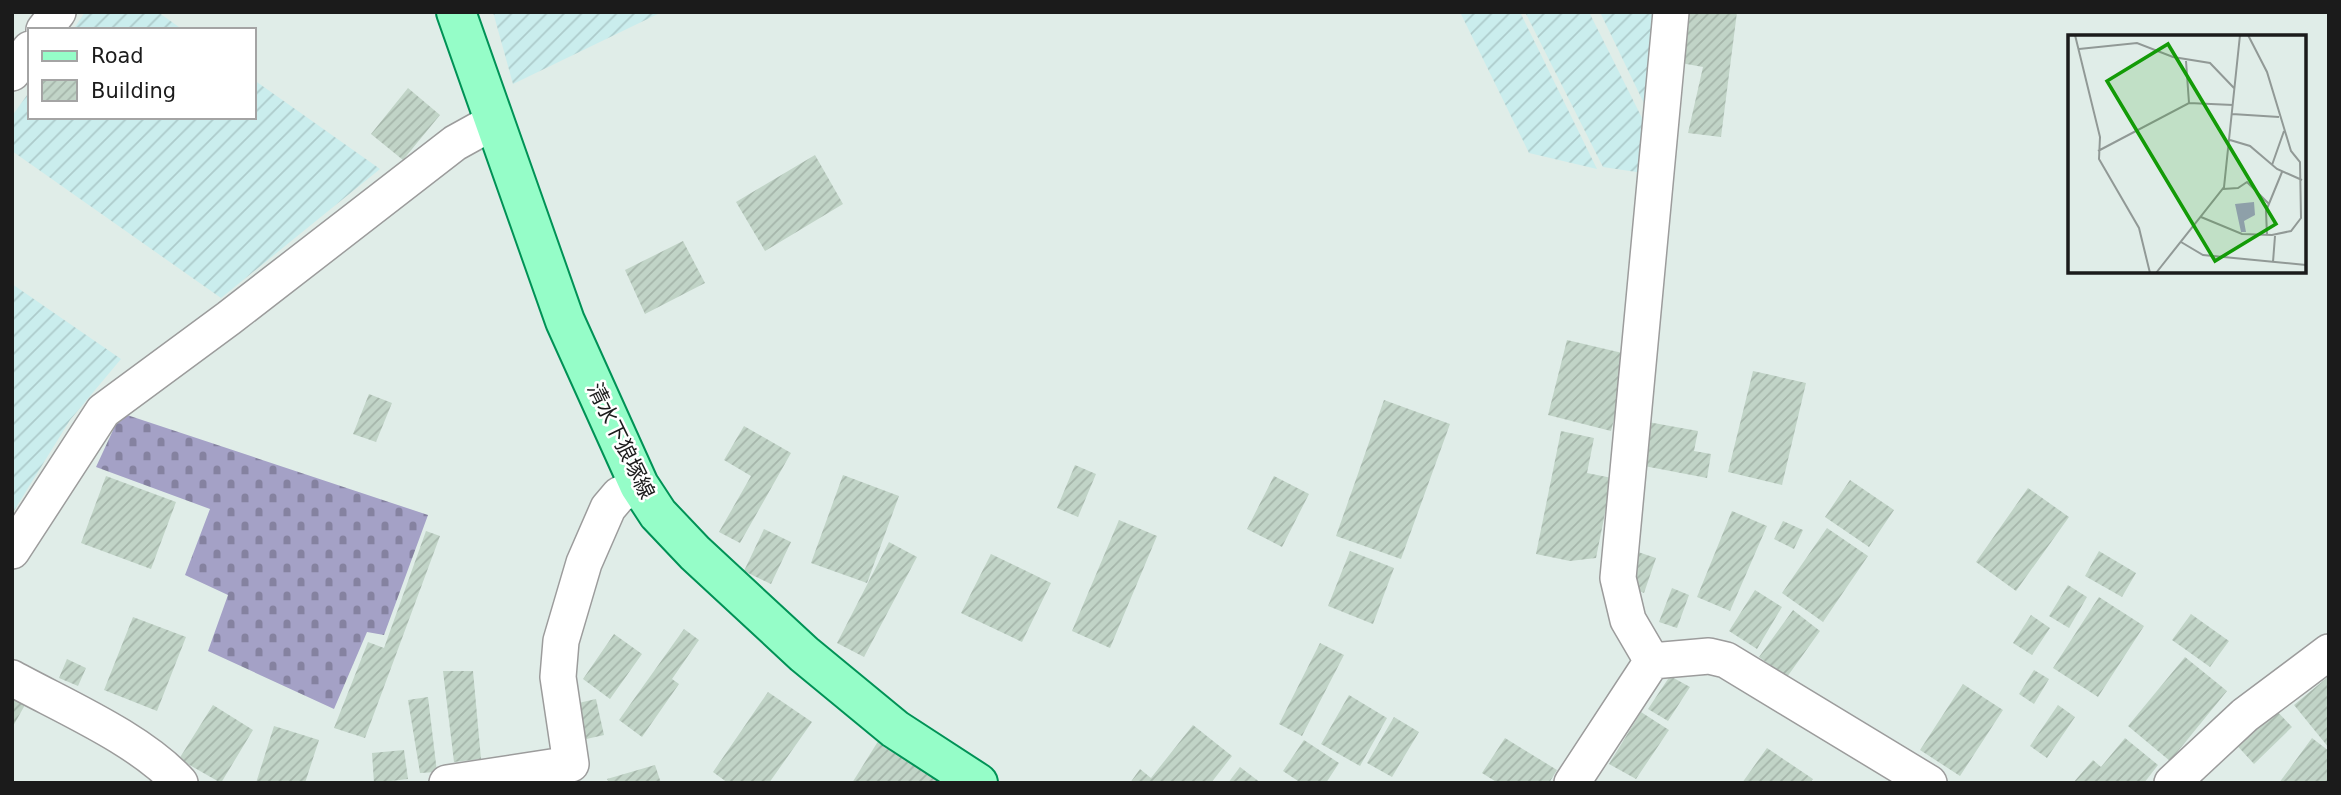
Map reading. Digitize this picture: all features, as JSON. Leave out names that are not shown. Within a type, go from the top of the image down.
[{"type":"main road","name":"清水下狼塚線","points":[[456,12],[565,321],[639,485],[658,514],[804,654],[895,729],[978,783]]},
{"type":"street","points":[[46,28],[58,12]]},
{"type":"street","points":[[1652,661],[1628,620],[1618,578],[1671,12]]},
{"type":"street","points":[[12,73],[28,53]]},
{"type":"street","points":[[12,551],[103,411],[229,318],[455,143],[493,122]]},
{"type":"street","points":[[447,783],[571,764],[558,677],[561,641],[584,563],[608,508],[619,495],[639,485]]},
{"type":"street","points":[[2172,783],[2245,715],[2329,652]]},
{"type":"street","points":[[1652,661],[1709,656],[1726,660],[1929,783]]},
{"type":"street","points":[[1572,783],[1652,661]]},
{"type":"street","points":[[12,678],[135,745],[158,761],[180,783]]},
{"type":"shaded area","points":[[85,12],[158,12],[180,28],[74,28]]},
{"type":"shaded area","points":[[493,12],[662,12],[513,84]]},
{"type":"shaded area","points":[[1460,12],[1520,12],[1597,169],[1529,153]]},
{"type":"shaded area","points":[[1525,12],[1589,12],[1649,132],[1643,173],[1603,167]]},
{"type":"shaded area","points":[[1600,12],[1651,12],[1659,28],[1650,116]]},
{"type":"shaded area","points":[[256,81],[380,169],[221,298],[12,151],[12,116],[28,94],[28,119],[256,119]]},
{"type":"shaded area","points":[[12,284],[121,359],[70,420],[12,514]]},
{"type":"green space","points":[[121,413],[428,515],[384,635],[367,632],[334,709],[208,651],[228,595],[185,575],[210,509],[96,467]]},
{"type":"building","points":[[1688,12],[1737,12],[1721,137],[1688,133],[1703,67],[1681,63]]},
{"type":"building","points":[[408,88],[440,115],[403,160],[371,134]]},
{"type":"building","points":[[815,155],[843,204],[765,251],[736,202]]},
{"type":"building","points":[[683,241],[705,283],[645,314],[625,270]]},
{"type":"building","points":[[1567,340],[1631,355],[1611,431],[1548,415]]},
{"type":"building","points":[[1753,371],[1806,383],[1782,485],[1728,472]]},
{"type":"building","points":[[369,394],[392,403],[376,442],[353,434]]},
{"type":"building","points":[[1384,400],[1450,424],[1401,559],[1336,536]]},
{"type":"building","points":[[1648,422],[1698,431],[1694,451],[1711,454],[1707,478],[1639,465]]},
{"type":"building","points":[[744,426],[791,453],[740,543],[719,532],[751,476],[724,460]]},
{"type":"building","points":[[1561,431],[1594,438],[1587,473],[1612,478],[1596,558],[1570,561],[1536,554]]},
{"type":"building","points":[[1075,465],[1096,474],[1078,517],[1057,508]]},
{"type":"building","points":[[843,475],[899,496],[867,583],[811,563]]},
{"type":"building","points":[[106,476],[176,502],[151,569],[81,543]]},
{"type":"building","points":[[1274,476],[1309,494],[1282,547],[1247,529]]},
{"type":"building","points":[[1850,480],[1894,510],[1869,547],[1825,517]]},
{"type":"building","points":[[2028,488],[2069,517],[2016,591],[1976,562]]},
{"type":"building","points":[[1732,511],[1767,526],[1730,611],[1697,597]]},
{"type":"building","points":[[1119,520],[1157,536],[1110,648],[1072,631]]},
{"type":"building","points":[[1783,521],[1803,530],[1794,549],[1774,539]]},
{"type":"building","points":[[1827,528],[1868,556],[1823,622],[1782,593]]},
{"type":"building","points":[[764,529],[791,542],[771,584],[744,571]]},
{"type":"building","points":[[426,531],[440,536],[365,738],[334,728],[368,642],[384,648]]},
{"type":"building","points":[[889,542],[917,557],[864,657],[837,643]]},
{"type":"building","points":[[1350,551],[1394,568],[1373,624],[1328,606]]},
{"type":"building","points":[[1635,551],[1656,558],[1644,593],[1631,588]]},
{"type":"building","points":[[2099,551],[2136,573],[2122,597],[2085,576]]},
{"type":"building","points":[[991,554],[1051,583],[1022,642],[961,613]]},
{"type":"building","points":[[2068,585],[2087,597],[2069,628],[2049,616]]},
{"type":"building","points":[[1672,588],[1689,595],[1677,628],[1659,622]]},
{"type":"building","points":[[1755,590],[1782,607],[1757,649],[1729,631]]},
{"type":"building","points":[[2099,597],[2144,626],[2098,697],[2053,668]]},
{"type":"building","points":[[1793,610],[1820,631],[1787,677],[1759,657]]},
{"type":"building","points":[[2191,614],[2229,641],[2210,667],[2172,640]]},
{"type":"building","points":[[2031,615],[2050,628],[2032,655],[2013,643]]},
{"type":"building","points":[[133,617],[186,637],[157,711],[104,690]]},
{"type":"building","points":[[684,629],[699,640],[672,679],[679,684],[642,737],[619,720]]},
{"type":"building","points":[[614,634],[642,654],[610,699],[583,679]]},
{"type":"building","points":[[1320,643],[1344,655],[1302,736],[1279,724]]},
{"type":"building","points":[[2185,657],[2227,691],[2170,761],[2128,726]]},
{"type":"building","points":[[67,659],[86,668],[78,686],[59,678]]},
{"type":"building","points":[[2034,670],[2049,679],[2034,704],[2019,694]]},
{"type":"building","points":[[443,671],[473,671],[481,759],[454,762]]},
{"type":"building","points":[[1670,676],[1690,687],[1668,721],[1648,709]]},
{"type":"building","points":[[2329,676],[2329,748],[2294,705]]},
{"type":"building","points":[[1963,684],[2003,710],[1960,776],[1920,750]]},
{"type":"building","points":[[12,687],[30,696],[12,728]]},
{"type":"building","points":[[768,692],[812,722],[769,783],[728,783],[713,772]]},
{"type":"building","points":[[1349,695],[1387,718],[1360,766],[1321,744]]},
{"type":"building","points":[[428,697],[437,772],[420,773],[408,700]]},
{"type":"building","points":[[596,699],[604,735],[582,740],[574,704]]},
{"type":"building","points":[[2270,704],[2292,727],[2254,764],[2232,740]]},
{"type":"building","points":[[213,705],[253,730],[221,783],[179,759]]},
{"type":"building","points":[[2058,705],[2075,717],[2047,758],[2030,746]]},
{"type":"building","points":[[1641,712],[1669,730],[1636,779],[1609,764]]},
{"type":"building","points":[[1394,717],[1419,732],[1392,777],[1367,763]]},
{"type":"building","points":[[1193,725],[1232,756],[1211,783],[1130,783],[1140,769],[1151,778]]},
{"type":"building","points":[[274,726],[319,740],[305,783],[256,783]]},
{"type":"building","points":[[882,735],[945,783],[852,783]]},
{"type":"building","points":[[1505,738],[1557,770],[1549,783],[1498,783],[1482,773]]},
{"type":"building","points":[[2125,738],[2158,765],[2144,783],[2073,783],[2093,760],[2101,767]]},
{"type":"building","points":[[2312,738],[2329,751],[2329,783],[2279,783]]},
{"type":"building","points":[[1304,740],[1339,763],[1326,783],[1301,783],[1283,771]]},
{"type":"building","points":[[1767,748],[1813,779],[1810,783],[1742,783]]},
{"type":"building","points":[[404,750],[408,779],[374,783],[372,753]]},
{"type":"building","points":[[655,765],[661,783],[609,783],[607,779]]},
{"type":"building","points":[[1240,767],[1261,783],[1228,783]]}]
